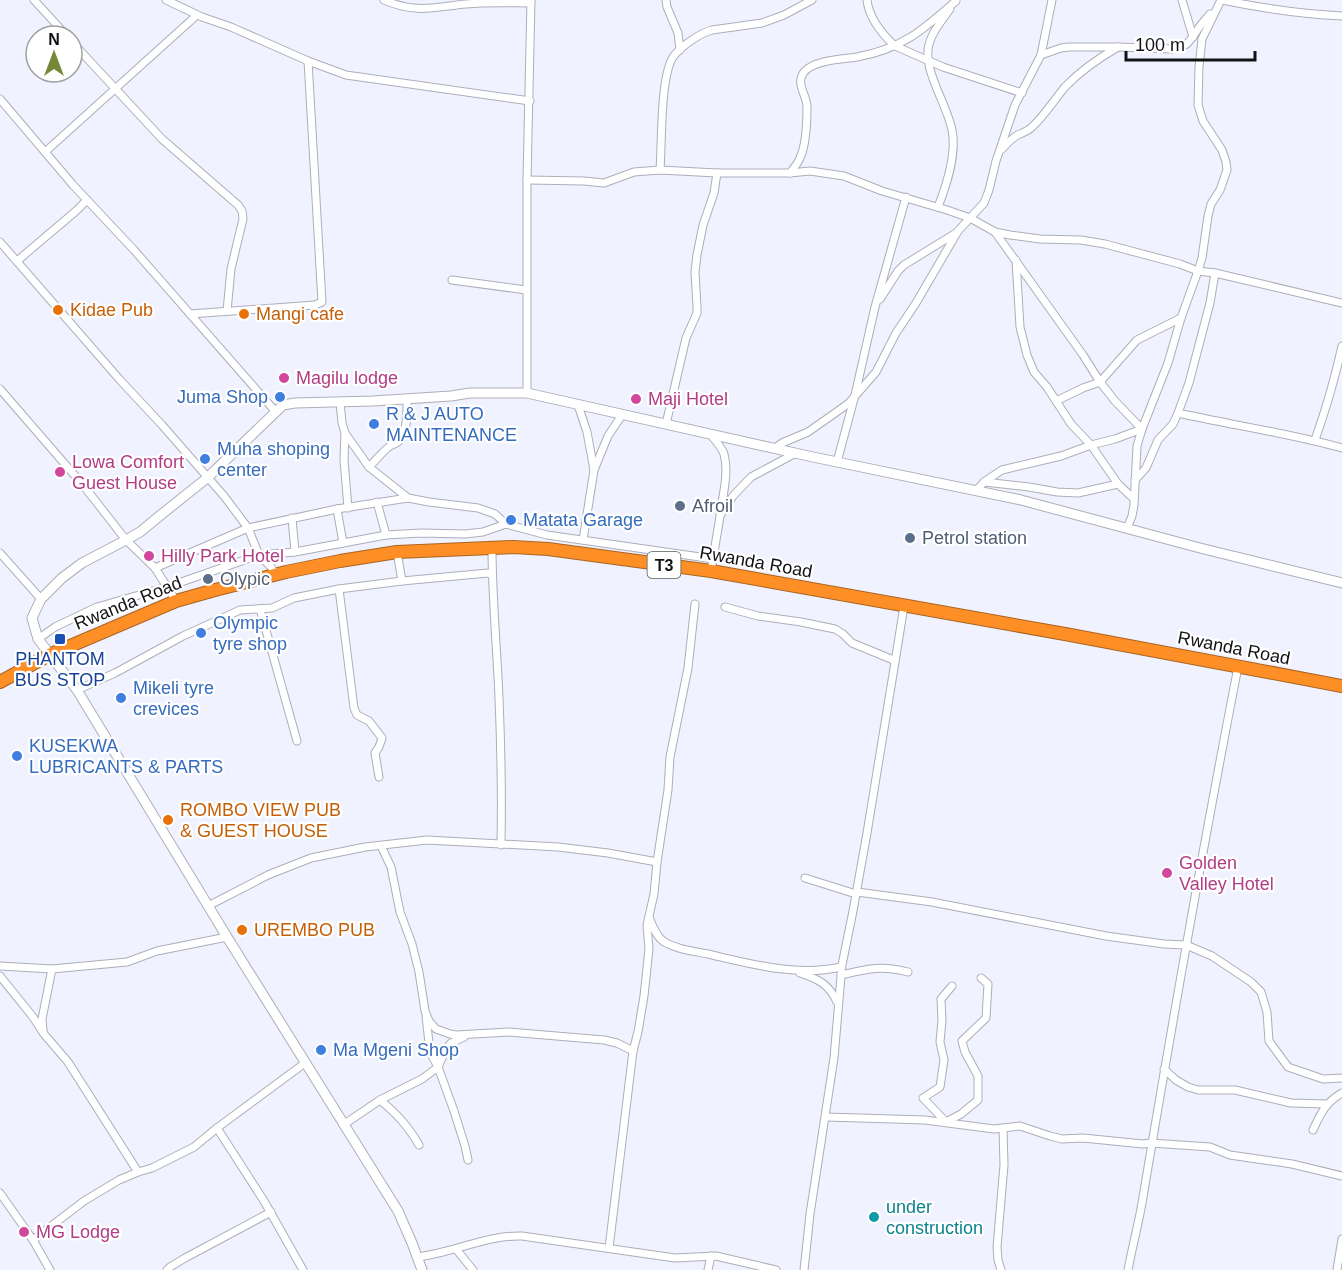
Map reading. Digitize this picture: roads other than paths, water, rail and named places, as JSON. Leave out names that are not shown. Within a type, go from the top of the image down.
[{"type":"highway","name":"Rwanda Road","points":[[0,682],[49,655],[176,601],[276,574],[397,552],[513,547],[712,565],[904,606],[1342,686]]},
{"type":"street","points":[[36,0],[57,24]]},
{"type":"street","points":[[166,0],[197,15],[346,75],[530,101]]},
{"type":"street","points":[[384,0],[411,9],[531,2],[527,180],[527,393]]},
{"type":"street","points":[[666,0],[678,33],[680,50]]},
{"type":"street","points":[[660,170],[662,118],[669,69],[673,58],[680,50],[705,32],[762,23],[784,15],[812,0]]},
{"type":"street","points":[[867,0],[868,9],[874,20],[895,46],[943,67],[1022,93]]},
{"type":"street","points":[[790,173],[800,159],[804,142],[807,105],[801,86],[804,73],[811,68],[834,60],[878,53],[895,46],[908,39],[956,0]]},
{"type":"street","points":[[938,207],[950,172],[953,143],[942,98],[930,69],[928,50],[933,35],[956,0]]},
{"type":"street","points":[[775,448],[808,432],[838,411],[876,372],[896,333],[958,231],[984,203],[1015,105],[1041,55],[1052,0]]},
{"type":"street","points":[[1182,0],[1193,37]]},
{"type":"street","points":[[1041,55],[1069,46],[1172,49],[1186,45],[1221,0]]},
{"type":"street","points":[[1221,0],[1312,15],[1342,16]]},
{"type":"street","points":[[1127,528],[1132,516],[1137,446],[1168,363],[1202,258],[1211,204],[1220,190],[1227,170],[1222,150],[1203,121],[1198,105],[1202,39],[1221,0]]},
{"type":"street","points":[[45,152],[197,15]]},
{"type":"street","points":[[998,154],[1010,140],[1029,130],[1050,108],[1064,88],[1081,72],[1119,46]]},
{"type":"street","points":[[84,55],[162,139],[242,211],[243,219],[231,269],[227,311]]},
{"type":"street","points":[[190,314],[315,305],[322,302],[308,61]]},
{"type":"street","points":[[0,99],[275,411]]},
{"type":"street","points":[[527,180],[604,183],[634,172],[660,170],[717,173],[810,171],[844,176],[970,218],[994,232],[1040,239],[1081,240],[1105,244],[1198,271],[1342,303]]},
{"type":"street","points":[[666,424],[686,338],[697,313],[695,272],[703,225],[714,193],[717,173]]},
{"type":"street","points":[[837,462],[875,307],[906,197]]},
{"type":"street","points":[[17,261],[87,200]]},
{"type":"street","points":[[875,307],[898,271],[958,231]]},
{"type":"street","points":[[994,232],[1016,260],[1100,382],[1142,429]]},
{"type":"street","points":[[0,242],[224,496],[248,528],[259,555],[276,574]]},
{"type":"street","points":[[1016,260],[1020,327],[1034,372],[1118,484],[1134,499]]},
{"type":"street","points":[[1135,480],[1146,468],[1158,440],[1173,424],[1178,413],[1192,372],[1210,303],[1215,273]]},
{"type":"street","points":[[452,280],[526,290]]},
{"type":"street","points":[[1056,401],[1100,382],[1137,340],[1181,318]]},
{"type":"street","points":[[1315,440],[1337,372],[1342,346]]},
{"type":"street","points":[[0,389],[83,484],[126,540],[155,568],[176,601]]},
{"type":"street","points":[[422,1270],[398,1211],[226,937],[77,690],[38,639],[32,618],[41,599],[63,578],[82,563],[140,532],[207,478],[283,405],[407,399],[471,393],[527,393],[837,462],[1021,500],[1342,584]]},
{"type":"street","points":[[369,467],[403,435],[407,399]]},
{"type":"street","points":[[340,402],[345,433],[369,467],[408,498]]},
{"type":"street","points":[[578,405],[587,432],[594,470]]},
{"type":"street","points":[[1178,413],[1315,440],[1342,448]]},
{"type":"street","points":[[583,540],[594,470],[608,436],[622,415]]},
{"type":"street","points":[[976,491],[984,482],[1002,470],[1061,456],[1142,429]]},
{"type":"street","points":[[345,433],[344,460],[348,508]]},
{"type":"street","points":[[155,568],[248,528],[337,509],[408,498],[478,508],[495,514],[506,524],[547,535],[712,565],[726,465],[720,447],[710,434]]},
{"type":"street","points":[[720,516],[733,496],[751,477],[796,453]]},
{"type":"street","points":[[984,482],[1078,493],[1118,484]]},
{"type":"street","points":[[377,502],[386,535]]},
{"type":"street","points":[[337,509],[343,543]]},
{"type":"street","points":[[292,519],[296,552]]},
{"type":"street","points":[[38,639],[55,627],[97,607],[166,587],[259,555],[296,552],[386,535],[483,532],[506,524]]},
{"type":"street","points":[[492,547],[499,698],[501,845]]},
{"type":"street","points":[[397,552],[402,580]]},
{"type":"street","points":[[0,553],[41,599]]},
{"type":"street","points":[[77,690],[240,610],[272,608],[294,598],[402,580],[488,573],[492,575]]},
{"type":"street","points":[[339,589],[354,708],[357,715],[369,721],[382,738],[375,753],[379,777]]},
{"type":"street","points":[[609,1248],[633,1051],[646,979],[649,949],[646,925],[654,894],[670,758],[688,668],[695,604]]},
{"type":"street","points":[[804,1270],[834,1058],[841,971],[867,833],[904,606]]},
{"type":"street","points":[[725,607],[759,616],[801,621],[836,629],[852,643],[895,662]]},
{"type":"street","points":[[260,609],[297,741]]},
{"type":"street","points":[[1128,1270],[1238,667]]},
{"type":"street","points":[[208,906],[268,875],[311,858],[427,840],[568,849],[608,853],[657,862]]},
{"type":"street","points":[[381,846],[391,867],[400,912],[419,972],[430,1052],[438,1067],[468,1160]]},
{"type":"street","points":[[805,878],[856,893],[932,902],[1106,936],[1186,945],[1212,956],[1251,982],[1261,992],[1267,1012],[1269,1041],[1287,1066],[1323,1079],[1342,1078]]},
{"type":"street","points":[[649,917],[660,939],[664,942],[754,964],[819,971],[889,968],[908,972]]},
{"type":"street","points":[[0,966],[52,969],[127,962],[157,951],[226,937]]},
{"type":"street","points":[[44,1034],[42,1019],[52,969]]},
{"type":"street","points":[[789,969],[825,984],[834,994],[838,1005]]},
{"type":"street","points":[[0,976],[68,1062],[138,1172]]},
{"type":"street","points":[[946,1122],[961,1114],[978,1100],[978,1076],[965,1052],[962,1041],[986,1018],[988,984],[981,978]]},
{"type":"street","points":[[946,1122],[923,1098],[940,1087],[944,1060],[940,1042],[941,999],[952,986]]},
{"type":"street","points":[[425,1011],[429,1021],[436,1029],[450,1034],[509,1032],[595,1039],[617,1043],[633,1051]]},
{"type":"street","points":[[343,1125],[380,1100],[411,1086],[438,1067],[451,1043],[470,1034]]},
{"type":"street","points":[[33,1240],[84,1201],[119,1180],[152,1168],[194,1147],[305,1063]]},
{"type":"street","points":[[1164,1069],[1182,1084],[1198,1090],[1235,1090],[1291,1103],[1327,1104]]},
{"type":"street","points":[[1313,1130],[1327,1104],[1332,1098],[1342,1093]]},
{"type":"street","points":[[380,1100],[396,1113],[419,1145]]},
{"type":"street","points":[[826,1117],[926,1120],[1003,1129],[1020,1126],[1062,1139],[1083,1138],[1210,1147],[1230,1155],[1292,1164],[1342,1176]]},
{"type":"street","points":[[217,1128],[271,1212],[303,1270]]},
{"type":"street","points":[[1001,1270],[997,1247],[1004,1165],[1003,1129]]},
{"type":"street","points":[[0,1193],[33,1240],[50,1270]]},
{"type":"street","points":[[167,1270],[184,1258],[271,1212]]},
{"type":"street","points":[[417,1257],[436,1255],[469,1244],[507,1236],[522,1236],[675,1258],[711,1256],[776,1270]]},
{"type":"street","points":[[1337,1270],[1342,1239]]},
{"type":"street","points":[[456,1249],[473,1270]]},
{"type":"street","points":[[708,1270],[711,1256]]},
{"type":"street","points":[[995,1270],[998,1260]]},
{"type":"place","name":"Kidae Pub","points":[[58,310]]},
{"type":"place","name":"Mangi cafe","points":[[244,314]]},
{"type":"place","name":"Magilu lodge","points":[[284,378]]},
{"type":"place","name":"Juma Shop","points":[[280,397]]},
{"type":"place","name":"Maji Hotel","points":[[636,399]]},
{"type":"place","name":"R & J AUTO MAINTENANCE","points":[[374,424]]},
{"type":"place","name":"Muha shoping center","points":[[205,459]]},
{"type":"place","name":"Lowa Comfort Guest House","points":[[60,472]]},
{"type":"place","name":"Afroil","points":[[680,506]]},
{"type":"place","name":"Matata Garage","points":[[511,520]]},
{"type":"place","name":"Petrol station","points":[[910,538]]},
{"type":"place","name":"Hilly Park Hotel","points":[[149,556]]},
{"type":"place","name":"Olypic","points":[[208,579]]},
{"type":"place","name":"Olympic tyre shop","points":[[201,633]]},
{"type":"place","name":"PHANTOM BUS STOP","points":[[60,639]]},
{"type":"place","name":"Mikeli tyre crevices","points":[[121,698]]},
{"type":"place","name":"KUSEKWA LUBRICANTS & PARTS","points":[[17,756]]},
{"type":"place","name":"ROMBO VIEW PUB & GUEST HOUSE","points":[[168,820]]},
{"type":"place","name":"Golden Valley Hotel","points":[[1167,873]]},
{"type":"place","name":"UREMBO PUB","points":[[242,930]]},
{"type":"place","name":"Ma Mgeni Shop","points":[[321,1050]]},
{"type":"place","name":"under construction","points":[[874,1217]]},
{"type":"place","name":"MG Lodge","points":[[24,1232]]}]
